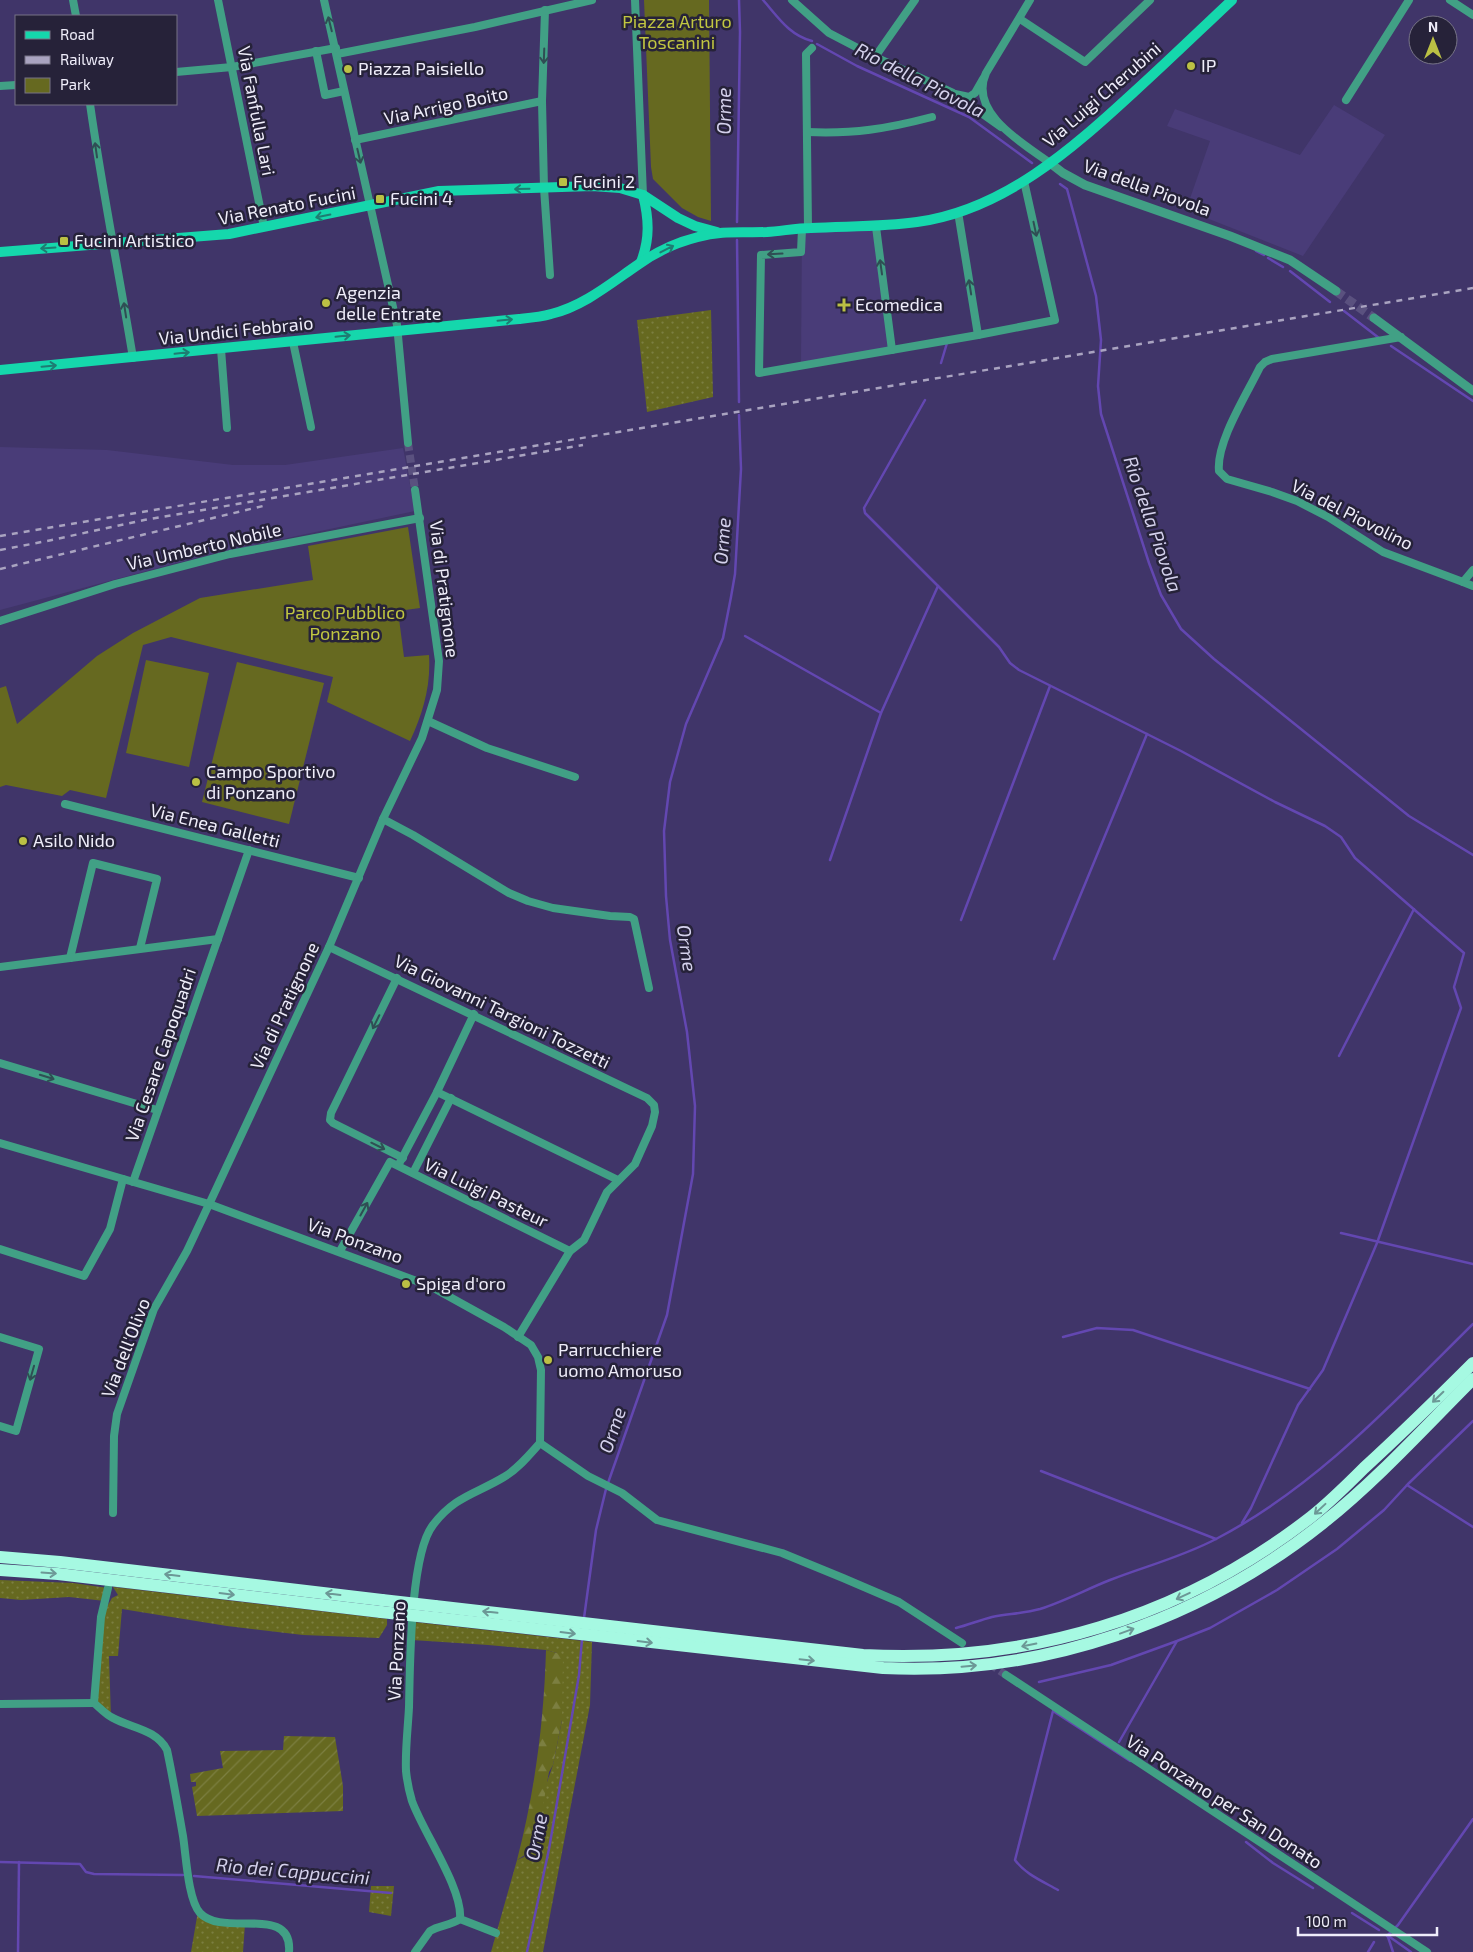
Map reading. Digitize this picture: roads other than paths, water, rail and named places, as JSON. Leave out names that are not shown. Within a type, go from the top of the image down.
[{"type":"highway","points":[[597,1631],[902,1657],[959,1655],[1001,1650],[1053,1641],[1090,1631],[1156,1608],[1185,1595],[1273,1545],[1320,1510],[1473,1363]]},
{"type":"highway","points":[[0,1570],[58,1574],[436,1612],[860,1666],[905,1669],[954,1667],[1011,1661],[1093,1643],[1164,1617],[1218,1592],[1277,1557],[1323,1523],[1363,1488],[1473,1379]]},
{"type":"highway","points":[[0,1557],[60,1562],[381,1606]]},
{"type":"main road","name":"Via Luigi Cherubini","points":[[718,232],[876,227],[920,222],[958,212],[993,198],[1024,181],[1078,143],[1232,0]]},
{"type":"main road","name":"Via Renato Fucini","points":[[0,252],[229,234],[438,192],[592,186],[620,188],[643,195],[678,218],[695,226],[718,232]]},
{"type":"main road","points":[[641,262],[646,248],[648,233],[643,195]]},
{"type":"main road","name":"Via Undici Febbraio","points":[[0,370],[294,342],[551,314],[575,305],[611,284],[641,262],[675,245],[718,232]]},
{"type":"street","points":[[73,0],[76,15]]},
{"type":"street","name":"Via Fanfulla Lari","points":[[218,0],[264,227]]},
{"type":"street","points":[[324,0],[398,331],[408,443]]},
{"type":"street","points":[[178,72],[232,67],[316,51],[336,51],[466,28],[546,10],[561,3],[592,0]]},
{"type":"street","points":[[635,0],[643,195]]},
{"type":"street","points":[[792,0],[829,33],[875,58],[953,93],[969,97],[975,93],[1030,0]]},
{"type":"street","points":[[802,9],[805,0]]},
{"type":"street","points":[[875,58],[915,0]]},
{"type":"street","points":[[1020,19],[1085,62],[1150,0]]},
{"type":"street","points":[[1346,100],[1409,0]]},
{"type":"street","points":[[1450,0],[1473,14]]},
{"type":"street","points":[[546,10],[542,101],[544,188],[550,275]]},
{"type":"street","points":[[812,48],[806,54],[805,228],[801,252],[761,255],[759,373],[1055,320],[1024,181]]},
{"type":"street","points":[[316,51],[325,95],[344,91]]},
{"type":"street","name":"Via della Piovola","points":[[983,79],[984,97],[989,111],[1001,127],[1063,173],[1085,185],[1214,230],[1290,260],[1336,290]]},
{"type":"street","points":[[0,86],[15,85]]},
{"type":"street","points":[[953,93],[1001,127]]},
{"type":"street","name":"Via Arrigo Boito","points":[[355,140],[542,101]]},
{"type":"street","points":[[90,105],[133,358]]},
{"type":"street","points":[[807,132],[841,133],[871,131],[932,117]]},
{"type":"street","points":[[958,212],[978,335]]},
{"type":"street","points":[[876,227],[892,350]]},
{"type":"street","points":[[1374,318],[1473,391]]},
{"type":"street","name":"Via del Piovolino","points":[[1401,337],[1272,358],[1265,362],[1260,366],[1222,444],[1218,460],[1219,471],[1227,479],[1297,501],[1328,517],[1383,552],[1473,586]]},
{"type":"street","points":[[294,342],[311,426]]},
{"type":"street","points":[[221,349],[227,428]]},
{"type":"street","name":"Via di Pratignone","points":[[209,1204],[329,947],[428,721],[437,690],[439,661],[415,490]]},
{"type":"street","name":"Via Umberto Nobile","points":[[0,621],[115,584],[230,554],[420,518]]},
{"type":"street","points":[[1463,582],[1473,570]]},
{"type":"street","points":[[428,721],[486,748],[574,777]]},
{"type":"street","name":"Via Enea Galletti","points":[[65,804],[359,878]]},
{"type":"street","points":[[383,820],[413,834],[509,893],[528,901],[561,910],[634,919],[649,988]]},
{"type":"street","name":"Via Cesare Capoquadri","points":[[133,1182],[249,850]]},
{"type":"street","points":[[70,958],[93,863],[157,879],[140,948]]},
{"type":"street","points":[[0,967],[218,939]]},
{"type":"street","name":"Via Giovanni Targioni Tozzetti","points":[[329,947],[474,1014],[647,1098],[654,1105],[655,1112],[652,1126],[635,1164],[618,1180]]},
{"type":"street","name":"Via Luigi Pasteur","points":[[397,978],[331,1113],[330,1120],[402,1158]]},
{"type":"street","points":[[398,1166],[437,1092],[474,1014]]},
{"type":"street","points":[[0,1063],[158,1110]]},
{"type":"street","points":[[437,1092],[618,1180],[607,1192],[584,1240],[570,1251],[518,1337]]},
{"type":"street","points":[[413,1173],[450,1098]]},
{"type":"street","name":"Via Ponzano","points":[[0,1143],[209,1204],[340,1251],[430,1286],[531,1345],[538,1358],[541,1370],[540,1443],[521,1464],[505,1477],[470,1493],[441,1515],[428,1531],[421,1552],[416,1585],[411,1645],[406,1770],[409,1791],[419,1818],[454,1888],[461,1909],[460,1918]]},
{"type":"street","name":"Via Luigi Pasteur","points":[[340,1251],[390,1162],[570,1251]]},
{"type":"street","points":[[0,1248],[84,1276],[110,1229],[123,1179]]},
{"type":"street","name":"Via dell'Olivo","points":[[113,1513],[114,1436],[117,1414],[154,1309],[187,1251],[209,1204]]},
{"type":"street","points":[[0,1336],[39,1349],[16,1431],[0,1426]]},
{"type":"street","points":[[540,1443],[588,1476],[622,1493],[657,1520],[782,1553],[899,1602],[962,1643]]},
{"type":"street","points":[[94,1703],[101,1616],[108,1588]]},
{"type":"street","name":"Via Ponzano per San Donato","points":[[1006,1675],[1427,1952]]},
{"type":"street","points":[[0,1704],[94,1703],[112,1718],[141,1729],[163,1743],[167,1750],[188,1876],[198,1911],[205,1918],[215,1922],[274,1925],[286,1932],[289,1952]]},
{"type":"street","points":[[415,1952],[430,1931],[434,1928],[447,1926],[460,1918],[496,1933]]},
{"type":"waterway","name":"Orme","points":[[737,222],[739,0]]},
{"type":"waterway","name":"Rio della Piovola","points":[[763,0],[790,30],[812,41]]},
{"type":"waterway","name":"Rio della Piovola","points":[[817,44],[857,66],[969,117],[1032,163]]},
{"type":"waterway","name":"Rio della Piovola","points":[[1060,184],[1067,189],[1096,296],[1101,340],[1098,386],[1101,414],[1149,563],[1161,595],[1181,629],[1214,659],[1409,816],[1473,855]]},
{"type":"waterway","name":"Orme","points":[[737,240],[739,402]]},
{"type":"waterway","points":[[1256,251],[1264,255]]},
{"type":"waterway","points":[[1268,258],[1283,267]]},
{"type":"waterway","points":[[1290,271],[1330,302]]},
{"type":"waterway","points":[[1344,311],[1379,338]]},
{"type":"waterway","points":[[941,363],[947,343]]},
{"type":"waterway","points":[[1391,346],[1473,401]]},
{"type":"waterway","points":[[925,400],[864,508],[865,513],[999,647],[1010,663],[1019,670],[1325,826],[1341,837],[1355,858],[1464,953],[1454,987],[1461,1008],[1377,1243],[1323,1370],[1298,1405],[1251,1508],[1242,1523]]},
{"type":"waterway","name":"Orme","points":[[608,1483],[667,1315],[693,1174],[695,1106],[687,1032],[670,940],[666,896],[664,831],[670,782],[686,724],[723,638],[731,597],[735,574],[741,469],[739,415]]},
{"type":"waterway","points":[[830,860],[881,713],[938,586]]},
{"type":"waterway","points":[[745,636],[881,713]]},
{"type":"waterway","points":[[961,920],[1050,686]]},
{"type":"waterway","points":[[1054,959],[1147,734]]},
{"type":"waterway","points":[[1339,1056],[1414,909]]},
{"type":"waterway","points":[[1341,1233],[1473,1264]]},
{"type":"waterway","points":[[956,1628],[992,1617],[1028,1612],[1049,1606],[1110,1580],[1190,1551],[1253,1518],[1320,1469],[1352,1441],[1473,1324]]},
{"type":"waterway","points":[[1063,1337],[1097,1328],[1133,1330],[1310,1389]]},
{"type":"waterway","points":[[1039,1682],[1111,1665],[1177,1641],[1210,1628],[1277,1590],[1337,1549],[1384,1510],[1473,1421]]},
{"type":"waterway","points":[[1041,1471],[1216,1539]]},
{"type":"waterway","points":[[1407,1485],[1473,1527]]},
{"type":"waterway","name":"Orme","points":[[584,1618],[596,1530],[606,1489]]},
{"type":"waterway","name":"Orme","points":[[527,1952],[549,1849],[579,1675],[582,1639]]},
{"type":"waterway","points":[[1119,1742],[1177,1641]]},
{"type":"waterway","points":[[1058,1890],[1029,1873],[1015,1860],[1053,1711],[1130,1761]]},
{"type":"waterway","points":[[1387,1936],[1398,1925],[1473,1819]]},
{"type":"waterway","points":[[1246,1842],[1273,1863],[1313,1888]]},
{"type":"waterway","name":"Rio dei Cappuccini","points":[[0,1862],[80,1864],[86,1872],[94,1874],[183,1875]]},
{"type":"waterway","points":[[18,1952],[19,1862]]},
{"type":"waterway","name":"Rio dei Cappuccini","points":[[194,1876],[391,1893]]},
{"type":"waterway","points":[[1352,1913],[1379,1930]]},
{"type":"waterway","points":[[1387,1935],[1411,1952]]},
{"type":"waterway","points":[[1388,1937],[1393,1952]]},
{"type":"waterway","points":[[1368,1952],[1374,1942]]},
{"type":"tunnel","points":[[1336,291],[1374,318]]},
{"type":"tunnel","points":[[408,443],[415,490]]},
{"type":"tunnel","points":[[990,1664],[1006,1675]]},
{"type":"railway","points":[[0,536],[1473,288]]},
{"type":"railway","points":[[0,550],[144,520],[583,445]]},
{"type":"railway","points":[[0,569],[263,506]]},
{"type":"place","name":"IP","points":[[1191,66]]},
{"type":"place","name":"Piazza Paisiello","points":[[348,69]]},
{"type":"place","name":"Fucini 2","points":[[563,182]]},
{"type":"place","name":"Fucini 4","points":[[380,199]]},
{"type":"place","name":"Fucini Artistico","points":[[64,241]]},
{"type":"place","name":"Agenzia delle Entrate","points":[[326,303]]},
{"type":"place","name":"Ecomedica","points":[[844,305]]},
{"type":"place","name":"Campo Sportivo di Ponzano","points":[[196,782]]},
{"type":"place","name":"Asilo Nido","points":[[23,841]]},
{"type":"place","name":"Spiga d'oro","points":[[406,1284]]},
{"type":"place","name":"Parrucchiere uomo Amoruso","points":[[548,1360]]},
{"type":"park label","name":"Piazza Arturo Toscanini","points":[[677,32]]},
{"type":"park label","name":"Parco Pubblico Ponzano","points":[[345,623]]}]
